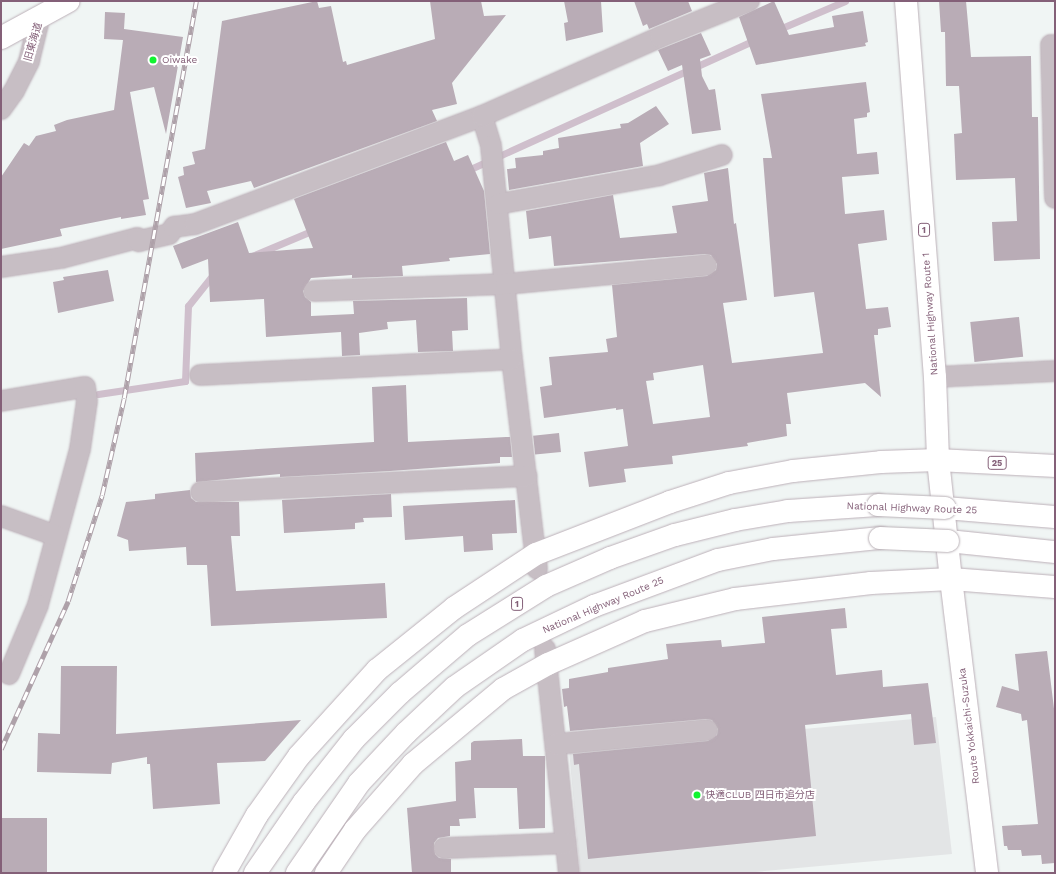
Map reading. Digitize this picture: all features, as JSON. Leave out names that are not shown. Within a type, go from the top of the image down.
[{"type":"main road","points":[[1,38],[69,1]]},
{"type":"main road","name":"National Highway Route 1","points":[[906,1],[935,377],[938,460],[951,579]]},
{"type":"main road","points":[[224,873],[257,816],[299,756],[377,670],[454,608],[603,526],[729,483],[793,471],[881,462],[938,460]]},
{"type":"main road","name":"25","points":[[938,460],[1055,466]]},
{"type":"main road","name":"National Highway Route 25","points":[[255,873],[304,802],[350,745],[400,693],[468,635],[546,586],[610,558],[675,535],[735,520],[837,506],[878,505],[944,508],[1018,512],[1055,517]]},
{"type":"main road","name":"National Highway Route 25","points":[[297,873],[359,783],[406,733],[455,687],[523,640],[607,601],[718,560],[773,549],[880,538],[948,541],[1021,547],[1055,552]]},
{"type":"main road","points":[[326,873],[355,830],[413,764],[502,689],[547,656],[645,621],[687,609],[791,591],[870,583],[951,579],[1055,587]]},
{"type":"main road","name":"Route Yokkaichi-Suzuka","points":[[951,579],[987,873]]},
{"type":"street","points":[[1,267],[60,258],[137,238],[139,241],[169,234],[174,227],[195,224],[482,116],[660,37],[749,1]]},
{"type":"street","name":"旧東海道","points":[[1,109],[14,91],[29,61],[40,16]]},
{"type":"street","points":[[1055,45],[1051,45],[1055,198]]},
{"type":"street","points":[[482,116],[491,146],[506,284],[512,359],[537,561]]},
{"type":"street","points":[[498,204],[660,175],[722,155]]},
{"type":"street","points":[[314,291],[506,284],[706,265]]},
{"type":"street","points":[[200,375],[512,359]]},
{"type":"street","points":[[935,377],[1055,371]]},
{"type":"street","points":[[1,401],[85,387],[87,401],[80,449],[38,605],[9,674]]},
{"type":"street","points":[[201,492],[527,476]]},
{"type":"street","points":[[1,516],[57,536]]},
{"type":"street","points":[[547,656],[570,873]]},
{"type":"street","points":[[556,744],[707,730]]},
{"type":"street","points":[[444,848],[566,843]]},
{"type":"shaded area","points":[[936,717],[952,854],[744,873],[580,873],[569,750]]},
{"type":"building","points":[[317,1],[319,8],[331,6],[343,62],[346,61],[347,65],[435,39],[430,1],[481,1],[484,16],[506,15],[452,83],[457,104],[432,110],[437,121],[254,188],[251,181],[207,191],[211,203],[186,208],[178,177],[184,175],[183,167],[195,164],[192,152],[205,149],[222,21]]},
{"type":"building","points":[[564,1],[601,1],[603,32],[566,41],[564,23],[568,22]]},
{"type":"building","points":[[634,1],[688,1],[692,11],[649,29],[647,24],[643,26]]},
{"type":"building","points":[[774,1],[789,35],[834,27],[832,16],[863,11],[868,42],[865,43],[866,46],[756,65],[739,17]]},
{"type":"building","points":[[939,1],[966,1],[971,57],[1031,56],[1032,117],[1038,117],[1040,259],[994,261],[992,222],[1017,221],[1015,178],[956,180],[954,134],[962,133],[959,86],[946,86],[945,32],[941,32]]},
{"type":"building","points":[[105,12],[125,13],[124,29],[183,37],[166,134],[154,87],[130,92],[149,199],[143,200],[146,215],[121,219],[121,217],[60,229],[62,236],[1,249],[1,177],[24,143],[29,146],[36,136],[56,131],[54,125],[67,120],[114,110],[123,40],[104,39]]},
{"type":"building","points":[[701,33],[711,55],[700,59],[702,76],[709,90],[715,89],[721,130],[692,134],[682,65],[668,71],[658,50]]},
{"type":"building","points":[[866,82],[870,112],[867,113],[867,117],[854,119],[857,154],[877,152],[879,174],[842,177],[845,214],[884,210],[887,240],[858,244],[866,309],[888,307],[891,327],[878,329],[878,335],[874,335],[881,397],[865,383],[787,393],[791,424],[786,424],[787,436],[747,443],[748,446],[672,456],[673,464],[624,469],[626,482],[589,487],[584,452],[628,446],[623,409],[616,410],[616,408],[544,418],[540,387],[552,385],[549,357],[608,352],[606,339],[617,337],[612,285],[707,276],[716,270],[717,264],[711,255],[705,254],[554,266],[551,236],[529,239],[526,211],[613,195],[620,238],[677,233],[672,206],[708,201],[704,173],[728,168],[734,224],[736,223],[747,300],[723,303],[732,363],[823,353],[814,292],[774,297],[763,158],[772,158],[761,94]],"holes":[[[703,365],[710,417],[653,424],[646,381],[654,380],[653,373]]]},
{"type":"building","points":[[656,106],[669,124],[640,143],[643,166],[509,190],[507,169],[516,168],[515,158],[543,155],[543,151],[559,148],[558,138],[621,128],[620,124],[628,123]]},
{"type":"building","points":[[446,142],[454,161],[468,155],[484,191],[490,254],[449,258],[450,261],[402,266],[403,276],[352,278],[352,275],[311,278],[303,291],[305,297],[311,302],[311,316],[354,314],[353,301],[467,298],[468,330],[452,331],[453,351],[418,352],[416,320],[387,322],[388,329],[359,333],[360,355],[342,356],[341,332],[266,337],[264,299],[210,302],[208,259],[182,269],[173,246],[238,222],[249,253],[313,248],[294,199]]},
{"type":"building","points":[[108,270],[114,301],[58,313],[53,282],[64,280],[63,277]]},
{"type":"building","points":[[1019,317],[1023,357],[974,362],[970,322]]},
{"type":"building","points":[[406,385],[408,442],[510,437],[512,457],[500,457],[500,463],[280,477],[280,474],[196,482],[195,453],[374,442],[372,387]]},
{"type":"building","points":[[559,433],[561,452],[535,455],[533,436]]},
{"type":"building","points":[[190,490],[191,498],[196,502],[239,502],[240,536],[231,536],[236,591],[385,583],[387,618],[211,626],[207,565],[187,565],[186,547],[129,551],[128,540],[117,536],[126,502],[155,499],[155,494]]},
{"type":"building","points":[[391,494],[392,517],[363,518],[364,522],[355,523],[355,529],[284,533],[282,500]]},
{"type":"building","points":[[515,500],[517,533],[492,534],[493,550],[464,552],[463,536],[405,540],[403,506]]},
{"type":"building","points":[[845,608],[847,628],[831,629],[836,675],[882,670],[883,687],[928,683],[936,743],[914,745],[911,714],[805,725],[816,836],[588,859],[579,764],[574,765],[573,754],[708,741],[717,735],[718,729],[712,720],[706,719],[570,731],[567,706],[564,707],[562,689],[569,688],[569,679],[608,672],[608,668],[668,659],[666,644],[721,640],[722,647],[765,643],[762,617]]},
{"type":"building","points":[[1047,651],[1055,717],[1055,863],[1042,864],[1041,855],[1022,856],[1021,850],[1008,850],[1007,846],[1004,846],[1002,826],[1038,824],[1027,720],[1022,721],[1021,714],[996,707],[1002,686],[1019,691],[1015,654]]},
{"type":"building","points":[[61,666],[117,666],[116,734],[301,720],[265,761],[217,763],[220,804],[153,809],[150,764],[147,764],[147,757],[112,763],[111,774],[37,772],[38,733],[60,734]]},
{"type":"building","points":[[522,739],[523,756],[545,756],[545,828],[519,829],[517,788],[474,788],[476,818],[459,819],[460,826],[450,826],[450,836],[438,838],[434,843],[435,854],[439,858],[451,859],[451,873],[412,873],[407,808],[456,801],[455,762],[471,760],[471,743],[474,741]]},
{"type":"building","points":[[1,818],[47,818],[47,873],[1,873]]},
{"type":"waterway","points":[[777,30],[845,1]]},
{"type":"waterway","points":[[466,171],[757,39]]},
{"type":"waterway","points":[[252,256],[314,230]]},
{"type":"waterway","points":[[98,394],[185,381],[188,306],[215,272]]},
{"type":"railway","points":[[1,749],[68,601],[102,495],[124,398],[196,1]]},
{"type":"place","name":"Oiwake","points":[[153,60]]},
{"type":"place","name":"快適CLUB 四日市追分店","points":[[697,795]]}]
